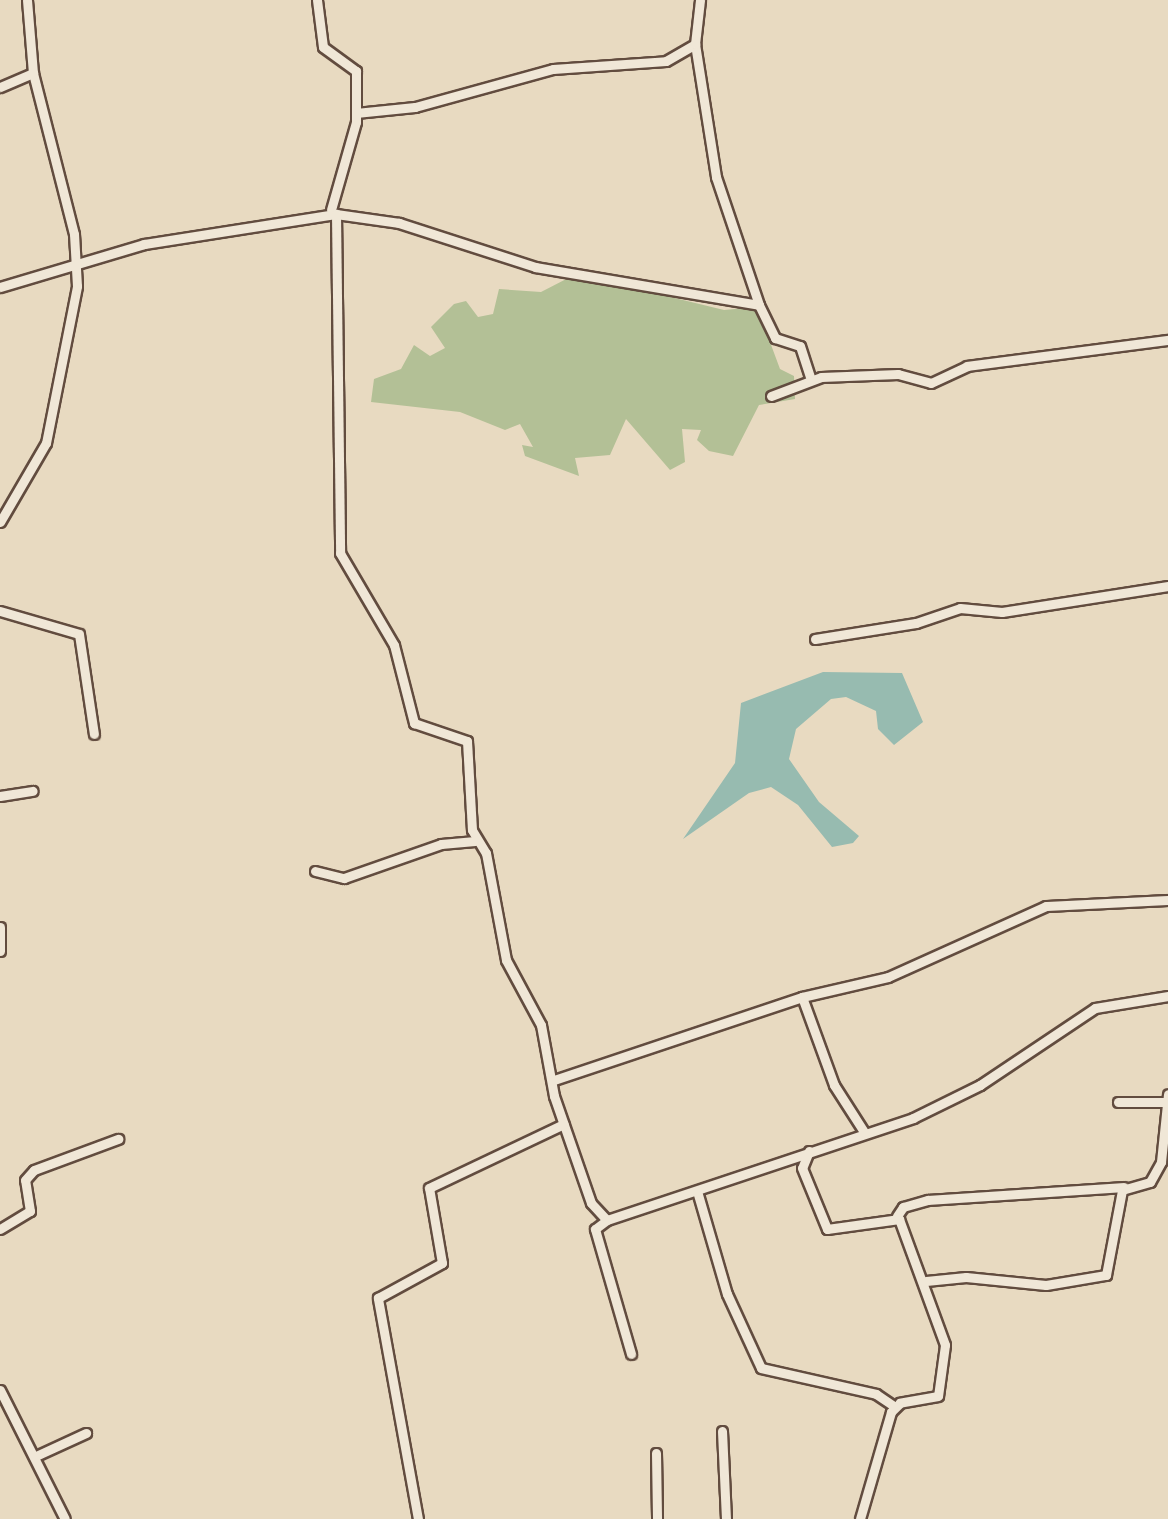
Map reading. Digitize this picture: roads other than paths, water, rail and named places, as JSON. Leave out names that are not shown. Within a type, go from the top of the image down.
[{"type":"street","points":[[0,522],[46,443],[77,286],[73,270],[74,234],[33,73],[27,0]]},
{"type":"street","points":[[317,0],[323,47],[356,71],[356,113],[333,212],[339,549],[394,645],[414,723],[467,741],[475,841],[486,853],[506,960],[541,1025],[564,1124],[591,1203],[607,1220]]},
{"type":"street","points":[[700,0],[695,44],[716,177],[759,305],[775,338],[800,346],[811,379]]},
{"type":"street","points":[[356,113],[415,107],[553,69],[666,61],[695,44]]},
{"type":"street","points":[[0,87],[33,73]]},
{"type":"street","points":[[0,287],[73,270],[144,244],[221,238],[333,212],[399,223],[535,267],[759,305]]},
{"type":"street","points":[[771,396],[811,379],[898,374],[931,383],[967,366],[1168,340]]},
{"type":"street","points":[[815,639],[907,625],[960,608],[1012,611],[1168,586]]},
{"type":"street","points":[[0,611],[79,634],[94,734]]},
{"type":"street","points":[[0,796],[33,791]]},
{"type":"street","points":[[315,871],[344,878],[441,844],[475,841]]},
{"type":"street","points":[[554,1080],[802,997],[888,977],[1046,906],[1168,900]]},
{"type":"street","points":[[0,927],[0,951]]},
{"type":"street","points":[[631,1354],[595,1229],[607,1220],[864,1132],[980,1085],[1095,1008],[1168,996]]},
{"type":"street","points":[[802,997],[834,1085],[864,1132]]},
{"type":"street","points":[[809,1151],[802,1168],[827,1229],[897,1216],[903,1207],[928,1200],[1124,1187],[1150,1182],[1157,1171],[1167,1098],[1118,1102]]},
{"type":"street","points":[[418,1519],[378,1298],[442,1263],[429,1188],[564,1124]]},
{"type":"street","points":[[0,1229],[30,1211],[25,1180],[34,1170],[118,1139]]},
{"type":"street","points":[[926,1281],[1100,1280],[1115,1250],[1124,1187]]},
{"type":"street","points":[[697,1191],[727,1294],[761,1368],[876,1394],[895,1407],[930,1403],[942,1385],[945,1345],[926,1281],[897,1216]]},
{"type":"street","points":[[0,1390],[38,1455],[65,1519]]},
{"type":"street","points":[[860,1519],[895,1407]]},
{"type":"street","points":[[722,1431],[726,1519]]},
{"type":"street","points":[[38,1455],[86,1433]]},
{"type":"street","points":[[656,1453],[657,1519]]},
{"type":"water","points":[[823,672],[902,673],[923,722],[894,745],[878,729],[876,711],[846,697],[831,699],[796,729],[789,759],[819,802],[859,836],[853,843],[832,847],[798,805],[771,787],[749,793],[683,839],[735,763],[741,703]]}]
